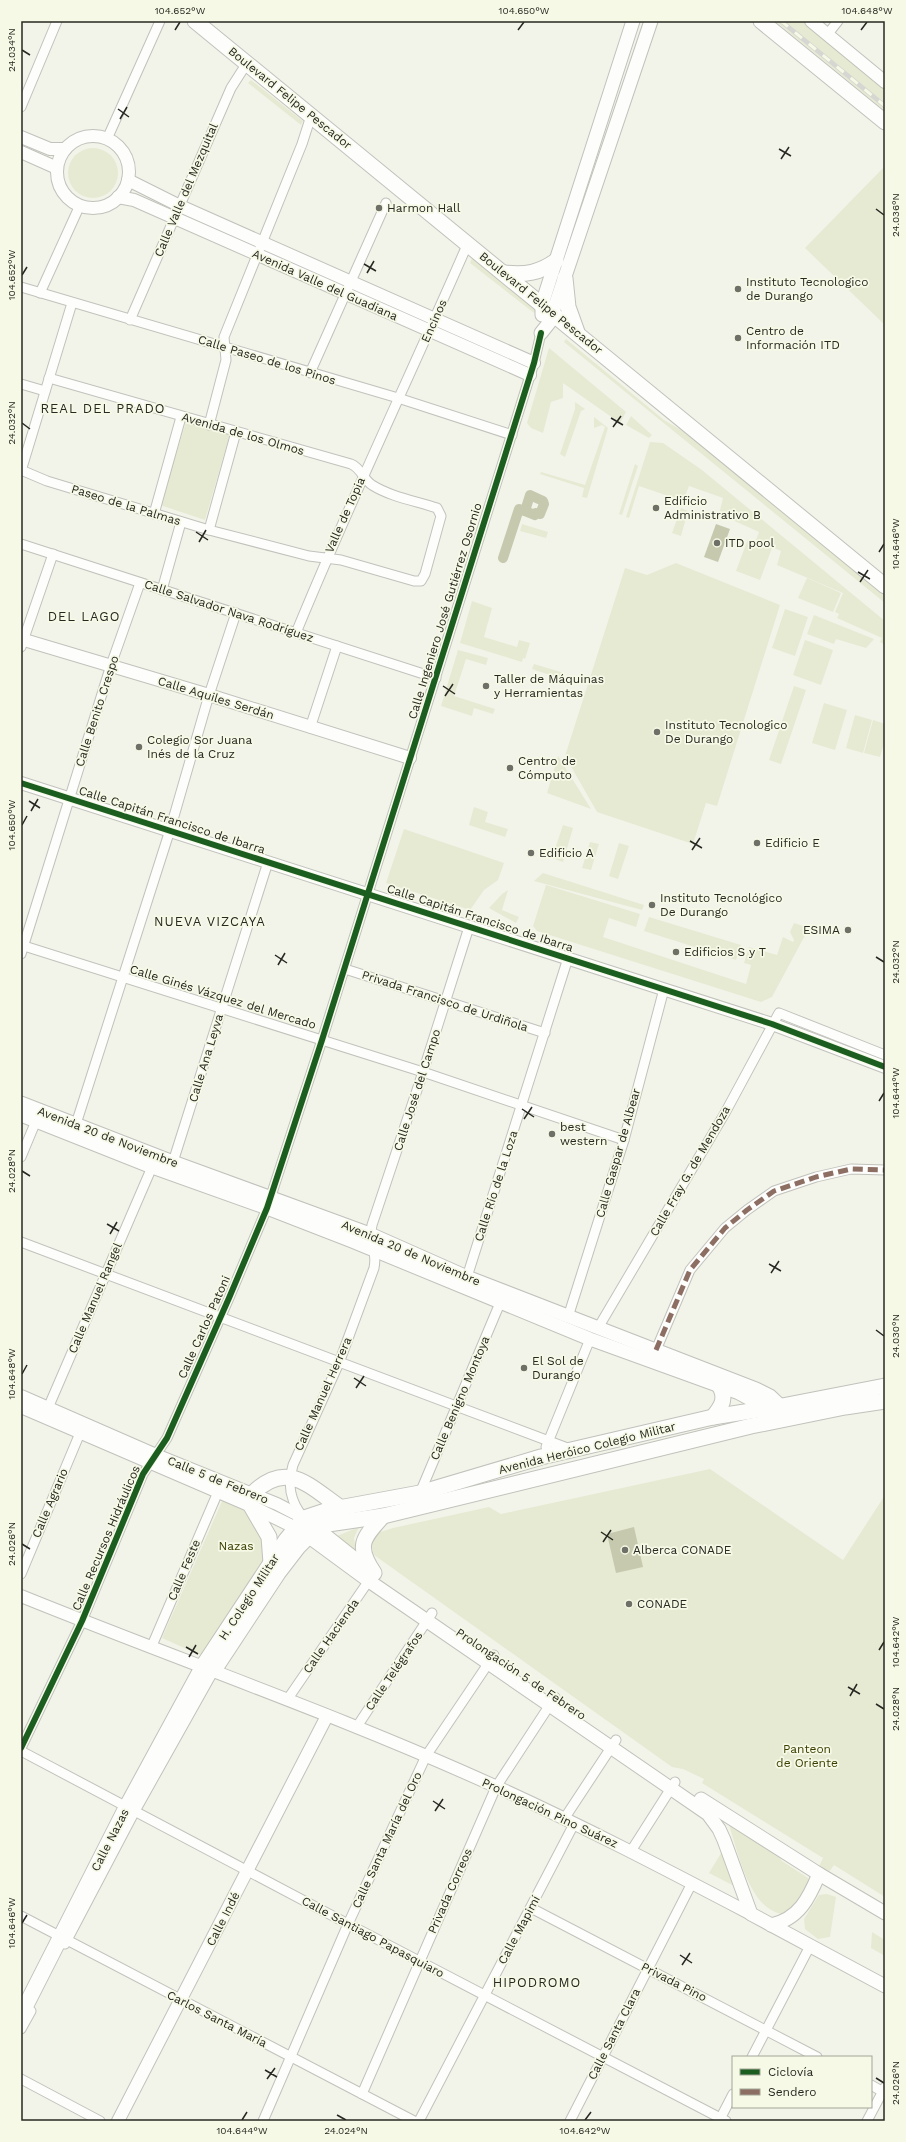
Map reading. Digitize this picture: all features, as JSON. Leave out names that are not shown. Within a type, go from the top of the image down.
[{"type":"main road","name":"Boulevard Felipe Pescador","points":[[195,21],[548,308],[768,492],[885,586]]},
{"type":"main road","points":[[548,308],[556,261],[633,21]]},
{"type":"main road","points":[[548,308],[565,278],[652,21]]},
{"type":"main road","points":[[761,21],[885,122]]},
{"type":"main road","points":[[505,273],[532,274],[544,269],[556,261]]},
{"type":"main road","points":[[565,278],[568,307],[577,332]]},
{"type":"main road","name":"Calle Ingeniero José Gutiérrez Osornio","points":[[540,332],[549,323],[548,308]]},
{"type":"main road","name":"Avenida 20 de Noviembre","points":[[21,1103],[173,1162],[269,1202],[376,1252],[590,1339],[715,1380]]},
{"type":"main road","name":"Avenida 20 de Noviembre","points":[[21,1115],[152,1167],[370,1234],[467,1277],[656,1350],[781,1413]]},
{"type":"main road","points":[[713,1417],[722,1406],[724,1398],[715,1380]]},
{"type":"main road","name":"Avenida Heróico Colegio Militar","points":[[313,1532],[328,1524],[383,1516],[857,1392],[882,1396]]},
{"type":"main road","name":"Avenida Heróico Colegio Militar","points":[[300,1523],[341,1508],[420,1492],[541,1457],[713,1417],[781,1413],[882,1396]]},
{"type":"main road","points":[[271,1563],[269,1537],[252,1500],[265,1482],[272,1479],[290,1477],[308,1486],[341,1508]]},
{"type":"main road","points":[[372,1577],[362,1549],[368,1533],[383,1516]]},
{"type":"main road","name":"Prolongación 5 de Febrero","points":[[300,1523],[372,1577],[673,1785],[708,1814],[719,1828],[751,1914]]},
{"type":"main road","name":"H. Colegio Militar","points":[[209,1668],[271,1563],[300,1523]]},
{"type":"main road","name":"H. Colegio Militar","points":[[209,1668],[278,1573],[313,1532]]},
{"type":"main road","name":"Calle Nazas","points":[[21,2015],[64,1938],[131,1809],[209,1668]]},
{"type":"main road","name":"Prolongación 5 de Febrero","points":[[673,1785],[728,1817],[819,1874]]},
{"type":"main road","points":[[771,1925],[790,1918],[800,1910],[812,1891],[819,1874],[885,1913]]},
{"type":"main road","name":"Prolongación Pino Suárez","points":[[751,1914],[885,1986]]},
{"type":"street","points":[[21,107],[57,21]]},
{"type":"street","points":[[107,139],[160,21]]},
{"type":"street","points":[[811,21],[885,82]]},
{"type":"street","points":[[827,34],[838,21]]},
{"type":"street","name":"Calle Valle del Mezquital","points":[[130,320],[231,88],[246,63]]},
{"type":"street","points":[[209,425],[226,360],[227,352],[224,347],[224,337],[302,144],[311,116]]},
{"type":"street","points":[[96,136],[107,139],[117,146],[124,156],[128,168],[128,180],[118,197],[110,203],[100,207],[90,208],[80,205],[72,201],[60,187],[57,168],[65,149],[74,142],[84,137],[96,136]]},
{"type":"street","points":[[21,137],[50,149],[65,149]]},
{"type":"street","points":[[21,152],[57,168]]},
{"type":"street","name":"Avenida Valle del Guadiana","points":[[128,180],[180,206],[435,319],[532,369]]},
{"type":"street","name":"Avenida Valle del Guadiana","points":[[118,197],[134,200],[430,331],[532,369]]},
{"type":"street","points":[[310,373],[386,203]]},
{"type":"street","points":[[40,293],[80,205]]},
{"type":"street","name":"Encinos","points":[[398,398],[430,331],[468,243]]},
{"type":"street","name":"Calle Paseo de los Pinos","points":[[21,287],[398,398],[512,435]]},
{"type":"street","points":[[21,470],[72,302]]},
{"type":"street","name":"Calle Ingeniero José Gutiérrez Osornio","points":[[322,1040],[512,435],[532,369],[540,332]]},
{"type":"street","name":"Avenida de los Olmos","points":[[49,378],[209,425],[351,464],[360,470],[366,480],[378,488],[437,508],[439,510],[440,516],[424,578],[414,581],[341,560],[326,558]]},
{"type":"street","points":[[21,384],[45,391]]},
{"type":"street","name":"Valle de Topia","points":[[296,633],[326,558],[398,398]]},
{"type":"street","points":[[154,514],[181,417]]},
{"type":"street","points":[[209,530],[236,432]]},
{"type":"street","name":"Paseo de la Palmas","points":[[21,470],[47,481],[181,522],[309,556],[326,558]]},
{"type":"street","points":[[162,590],[181,522]]},
{"type":"street","name":"Calle Salvador Nava Rodríguez","points":[[21,544],[436,678]]},
{"type":"street","points":[[22,642],[53,554]]},
{"type":"street","name":"Calle Benito Crespo","points":[[22,948],[111,665],[140,583]]},
{"type":"street","points":[[76,1124],[170,830],[209,695],[236,613]]},
{"type":"street","name":"Calle Aquiles Serdán","points":[[22,642],[111,665],[410,758]]},
{"type":"street","points":[[310,728],[337,646]]},
{"type":"street","name":"Calle Capitán Francisco de Ibarra","points":[[21,783],[772,1024],[885,1067]]},
{"type":"street","name":"Calle Ana Leyva","points":[[173,1162],[268,862]]},
{"type":"street","name":"Calle José del Campo","points":[[370,1234],[424,1072],[469,927]]},
{"type":"street","name":"Calle Ginés Vázquez del Mercado","points":[[22,948],[123,977],[424,1072],[624,1140]]},
{"type":"street","name":"Calle Río de la Loza","points":[[467,1277],[568,958]]},
{"type":"street","name":"Privada Francisco de Urdiñola","points":[[345,969],[545,1033]]},
{"type":"street","name":"Calle Gaspar de Albear","points":[[568,1317],[624,1140],[664,989]]},
{"type":"street","name":"Calle Fray G. de Mendoza","points":[[598,1328],[724,1113],[772,1024],[779,1014],[885,1055]]},
{"type":"street","name":"Calle Carlos Patoni","points":[[153,1459],[167,1438],[221,1317],[269,1202],[322,1040]]},
{"type":"street","points":[[21,1157],[36,1121]]},
{"type":"street","name":"Calle Manuel Rangel","points":[[48,1408],[152,1167]]},
{"type":"street","points":[[656,1350],[690,1270],[725,1228],[747,1210],[774,1191],[816,1177],[851,1170],[885,1170]]},
{"type":"street","points":[[370,1234],[376,1252]]},
{"type":"street","points":[[21,1242],[548,1442],[573,1450]]},
{"type":"street","name":"Calle Manuel Herrera","points":[[300,1523],[291,1494],[290,1477],[297,1454],[339,1362],[374,1268],[376,1252]]},
{"type":"street","name":"Calle Benigno Montoya","points":[[420,1492],[500,1303]]},
{"type":"street","points":[[541,1457],[590,1339]]},
{"type":"street","name":"Calle 5 de Febrero","points":[[21,1396],[218,1492],[252,1500]]},
{"type":"street","name":"Calle 5 de Febrero","points":[[21,1407],[80,1433],[153,1459],[252,1500],[300,1523]]},
{"type":"street","name":"Calle Agrario","points":[[21,1574],[80,1433]]},
{"type":"street","name":"Calle Recursos Hidráulicos","points":[[21,1750],[82,1621],[143,1474],[153,1459]]},
{"type":"street","name":"Calle Feste","points":[[151,1648],[218,1492]]},
{"type":"street","name":"Calle Hacienda","points":[[287,1700],[372,1577]]},
{"type":"street","name":"Prolongación Pino Suárez","points":[[21,1596],[151,1648],[209,1668],[426,1756],[496,1787],[631,1851],[751,1914]]},
{"type":"street","name":"Calle Telégrafos","points":[[356,1728],[430,1617]]},
{"type":"street","name":"Calle Santa María del Oro","points":[[262,2121],[348,1924],[426,1756],[491,1659]]},
{"type":"street","name":"Privada Correos","points":[[362,2094],[496,1787],[553,1701]]},
{"type":"street","name":"Calle Indé","points":[[118,2121],[327,1716]]},
{"type":"street","name":"Calle Mapimí","points":[[419,2121],[531,1908],[569,1821],[614,1743]]},
{"type":"street","name":"Calle Santiago Papasquiaro","points":[[21,1750],[348,1924],[603,2056],[722,2120]]},
{"type":"street","points":[[631,1851],[673,1785]]},
{"type":"street","name":"Calle Santa Clara","points":[[570,2121],[692,1883]]},
{"type":"street","name":"Privada Pino","points":[[531,1908],[815,2056]]},
{"type":"street","name":"Carlos Santa María","points":[[21,1916],[181,2001],[414,2121]]},
{"type":"street","points":[[21,2029],[64,1938]]},
{"type":"street","points":[[753,2056],[810,1946]]},
{"type":"street","points":[[21,2079],[100,2121]]},
{"type":"street","points":[[868,2121],[884,2090],[872,2085]]},
{"type":"street","points":[[722,2120],[732,2096]]},
{"type":"green space","points":[[775,21],[802,21],[885,88],[885,111]]},
{"type":"green space","points":[[251,80],[303,121],[301,125],[248,83]]},
{"type":"green space","points":[[88,148],[98,148],[111,155],[118,168],[118,178],[111,191],[98,198],[88,198],[79,194],[72,187],[68,178],[68,168],[72,159],[79,152]]},
{"type":"green space","points":[[885,166],[885,325],[805,248]]},
{"type":"green space","points":[[472,258],[536,309],[534,313],[470,263]]},
{"type":"green space","points":[[566,339],[664,420],[698,440],[885,595],[885,603],[564,342]]},
{"type":"green space","points":[[549,348],[626,412],[620,423],[563,383],[563,398],[551,402],[543,433],[531,428],[527,423]]},
{"type":"green space","points":[[575,402],[585,409],[581,411],[565,457],[560,454],[575,409]]},
{"type":"green space","points":[[631,416],[652,435],[649,438],[626,425]]},
{"type":"green space","points":[[594,417],[608,428],[587,498],[582,497],[584,488],[540,474],[541,472],[585,485],[605,427],[602,425],[594,428]]},
{"type":"green space","points":[[186,422],[230,434],[205,520],[160,505]]},
{"type":"green space","points":[[650,442],[663,443],[702,470],[885,621],[885,645],[880,642],[882,638],[837,618],[839,614],[835,612],[843,593],[777,565],[781,551],[756,540],[759,532],[719,514],[723,498],[689,486],[683,501],[639,486],[629,518],[626,517]]},
{"type":"green space","points":[[635,464],[638,466],[622,515],[619,514]]},
{"type":"green space","points":[[681,508],[688,511],[681,536],[672,533]]},
{"type":"green space","points":[[522,524],[548,532],[546,538],[520,531]]},
{"type":"green space","points":[[748,539],[772,548],[760,580],[736,571]]},
{"type":"green space","points":[[676,563],[780,605],[717,806],[706,803],[693,844],[597,812],[565,756],[625,568],[647,575]]},
{"type":"green space","points":[[807,578],[841,593],[833,612],[798,598]]},
{"type":"green space","points":[[472,601],[492,608],[484,637],[517,647],[519,640],[530,643],[525,659],[523,658],[522,662],[460,643]]},
{"type":"green space","points":[[785,609],[808,617],[795,656],[772,648]]},
{"type":"green space","points":[[814,615],[874,639],[866,648],[836,639],[834,644],[807,634]]},
{"type":"green space","points":[[805,640],[833,650],[821,685],[793,675]]},
{"type":"green space","points":[[458,650],[488,658],[486,665],[466,659],[454,696],[495,709],[493,714],[474,708],[472,716],[441,706]]},
{"type":"green space","points":[[534,664],[564,673],[562,679],[532,669]]},
{"type":"green space","points":[[794,686],[806,690],[781,764],[769,760]]},
{"type":"green space","points":[[824,703],[847,710],[835,750],[812,743]]},
{"type":"green space","points":[[855,715],[872,720],[863,753],[846,748]]},
{"type":"green space","points":[[873,720],[885,724],[885,740],[880,757],[864,753]]},
{"type":"green space","points":[[558,756],[591,809],[547,793]]},
{"type":"green space","points":[[474,807],[488,812],[485,822],[508,829],[505,837],[469,825]]},
{"type":"green space","points":[[563,825],[573,828],[563,862],[552,858]]},
{"type":"green space","points":[[404,829],[504,863],[498,880],[484,890],[470,910],[386,883]]},
{"type":"green space","points":[[590,842],[599,844],[591,870],[582,868]]},
{"type":"green space","points":[[619,843],[629,846],[618,879],[609,876]]},
{"type":"green space","points":[[543,873],[644,905],[642,910],[534,881]]},
{"type":"green space","points":[[546,885],[640,914],[636,927],[609,918],[603,937],[746,984],[751,965],[744,963],[749,947],[777,955],[783,937],[793,942],[794,940],[790,932],[794,923],[809,928],[772,997],[761,1002],[537,931],[533,926]]},
{"type":"green space","points":[[508,890],[502,910],[519,917],[516,923],[489,908],[502,894]]},
{"type":"green space","points":[[649,917],[741,945],[736,960],[644,931]]},
{"type":"green space","name":"CONADE","points":[[710,1469],[843,1560],[885,1495],[885,1897],[834,1865],[829,1872],[819,1866],[823,1858],[702,1783],[704,1779],[683,1769],[672,1767],[374,1555],[371,1544],[374,1534],[393,1528],[489,1507],[501,1514]]},
{"type":"green space","name":"Nazas","points":[[223,1499],[255,1517],[268,1554],[209,1645],[200,1655],[162,1638]]},
{"type":"green space","points":[[359,1527],[354,1538],[356,1551],[337,1536]]},
{"type":"green space","points":[[727,1819],[772,1848],[782,1861],[808,1878],[812,1886],[788,1915],[774,1912],[763,1904],[754,1892],[741,1862]]},
{"type":"green space","points":[[723,1850],[738,1888],[709,1873]]},
{"type":"green space","points":[[827,1894],[836,1897],[830,1937],[818,1939],[805,1929],[804,1919],[819,1895]]},
{"type":"green space","points":[[872,1932],[885,1940],[885,1956],[871,1948]]},
{"type":"shaded area","name":"ITD pool","points":[[716,524],[730,529],[718,562],[704,557]]},
{"type":"shaded area","name":"Alberca CONADE","points":[[634,1527],[643,1567],[616,1573],[607,1534]]},
{"type":"waterway","points":[[530,495],[543,501],[544,504],[540,514],[536,513],[535,515],[525,511],[530,495]]},
{"type":"waterway","points":[[503,558],[519,509],[525,511]]},
{"type":"railway","points":[[781,21],[885,106]]},
{"type":"marked path","points":[[656,1350],[690,1270],[725,1228],[747,1210],[774,1191],[816,1177],[851,1169],[885,1170]]},
{"type":"cycle path","points":[[21,1748],[82,1621],[143,1474],[167,1438],[267,1208],[322,1040],[534,363],[541,333]]},
{"type":"cycle path","points":[[21,783],[772,1024],[885,1067]]},
{"type":"place","name":"Harmon Hall","points":[[379,208]]},
{"type":"place","name":"Instituto Tecnologico de Durango","points":[[738,289]]},
{"type":"place","name":"Centro de Información ITD","points":[[738,338]]},
{"type":"place","name":"Edificio Administrativo B","points":[[656,508]]},
{"type":"place","name":"ITD pool","points":[[717,543]]},
{"type":"place","name":"Taller de Máquinas y Herramientas","points":[[486,686]]},
{"type":"place","name":"Instituto Tecnologico De Durango","points":[[657,732]]},
{"type":"place","name":"Colegio Sor Juana Inés de la Cruz","points":[[139,747]]},
{"type":"place","name":"Centro de Cómputo","points":[[510,768]]},
{"type":"place","name":"Edificio E","points":[[757,843]]},
{"type":"place","name":"Edificio A","points":[[531,853]]},
{"type":"place","name":"Instituto Tecnológico De Durango","points":[[652,905]]},
{"type":"place","name":"ESIMA","points":[[848,930]]},
{"type":"place","name":"Edificios S y T","points":[[676,952]]},
{"type":"place","name":"best western","points":[[552,1134]]},
{"type":"place","name":"El Sol de Durango","points":[[524,1368]]},
{"type":"place","name":"Alberca CONADE","points":[[625,1550]]},
{"type":"place","name":"CONADE","points":[[629,1604]]},
{"type":"district","name":"REAL DEL PRADO","points":[[103,408]]},
{"type":"district","name":"DEL LAGO","points":[[84,616]]},
{"type":"district","name":"NUEVA VIZCAYA","points":[[210,921]]},
{"type":"district","name":"HIPODROMO","points":[[537,1982]]},
{"type":"park label","name":"Panteon de Oriente","points":[[807,1756]]}]
